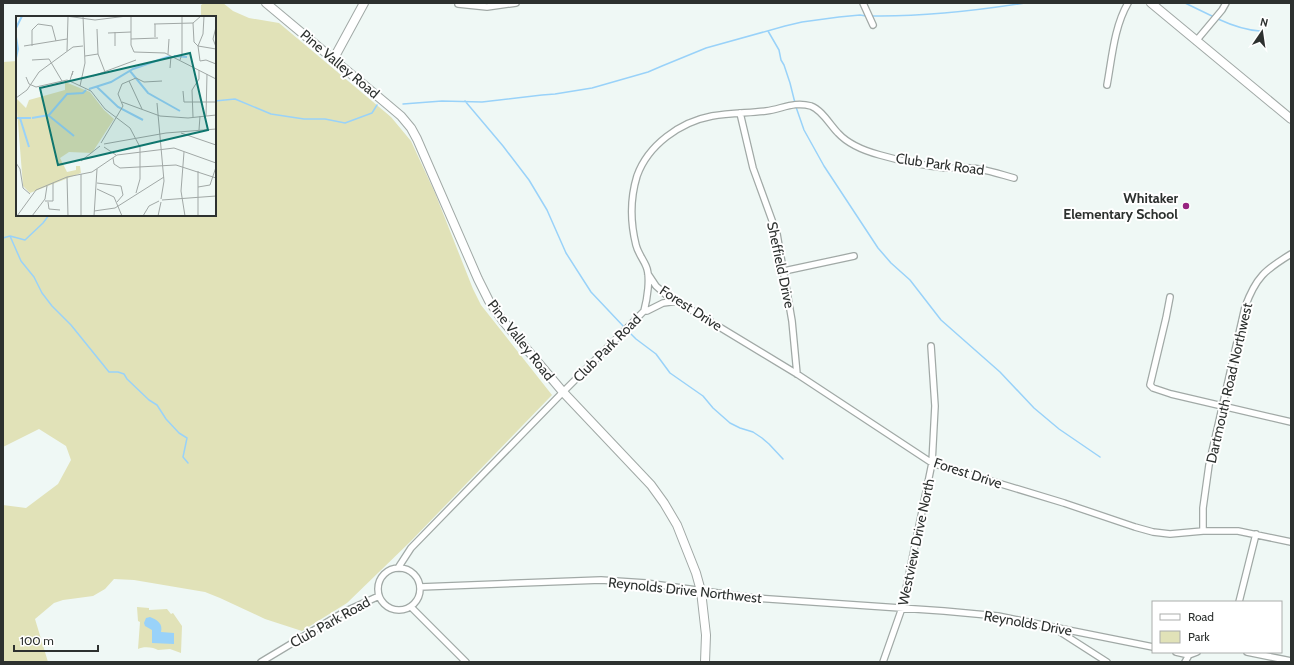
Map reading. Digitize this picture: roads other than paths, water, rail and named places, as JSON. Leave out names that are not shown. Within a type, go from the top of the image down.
[{"type":"street","name":"Pine Valley Road","points":[[266,3],[401,116],[424,152],[478,279],[489,301],[503,321],[563,392],[651,485],[664,503],[677,524],[696,573],[701,591],[706,634],[705,662]]},
{"type":"street","points":[[333,60],[364,3]]},
{"type":"street","points":[[458,4],[487,7],[516,3]]},
{"type":"street","points":[[863,3],[873,25]]},
{"type":"street","points":[[1107,85],[1119,24],[1128,3]]},
{"type":"street","points":[[1151,3],[1291,119]]},
{"type":"street","points":[[1196,41],[1226,3]]},
{"type":"street","name":"Club Park Road","points":[[398,568],[411,548],[644,311],[648,294],[647,272],[636,246],[631,203],[638,176],[648,155],[658,144],[675,131],[690,123],[712,116],[768,111],[795,104],[810,106],[819,111],[847,141],[867,152],[917,164],[947,168],[978,168],[1014,178]]},
{"type":"street","name":"Sheffield Drive","points":[[740,113],[753,168],[777,234],[792,321],[797,374]]},
{"type":"street","name":"Dartmouth Road Northwest","points":[[1203,531],[1203,508],[1209,465],[1245,307],[1252,288],[1263,273],[1291,254]]},
{"type":"street","points":[[784,271],[854,256]]},
{"type":"street","name":"Forest Drive","points":[[647,272],[661,291],[797,374],[932,464],[1064,503],[1135,528],[1153,532],[1170,534],[1203,531],[1238,531],[1291,542]]},
{"type":"street","points":[[1170,297],[1150,385],[1153,388],[1171,394],[1291,422]]},
{"type":"street","points":[[644,311],[663,303],[678,301]]},
{"type":"street","name":"Westview Drive North","points":[[883,662],[902,608],[932,464],[935,406],[931,346]]},
{"type":"street","points":[[1239,601],[1256,534]]},
{"type":"street","points":[[404,568],[415,575],[420,587],[418,598],[411,607],[404,610],[398,610],[385,605],[379,596],[378,585],[380,578],[391,569],[404,568]]},
{"type":"street","name":"Reynolds Drive Northwest","points":[[420,587],[601,580],[646,583],[701,591],[793,601],[902,608]]},
{"type":"street","name":"Club Park Road","points":[[261,662],[344,612],[379,596]]},
{"type":"street","points":[[411,607],[466,662]]},
{"type":"street","name":"Reynolds Drive","points":[[902,608],[998,616],[1152,647]]},
{"type":"street","points":[[1050,626],[1107,662]]},
{"type":"street","points":[[1180,653],[1189,655],[1195,653]]},
{"type":"street","points":[[1252,653],[1291,661]]},
{"type":"street","points":[[1185,662],[1189,655]]},
{"type":"water","points":[[150,617],[159,623],[161,632],[174,633],[174,644],[152,643],[152,630],[145,626],[144,623],[146,618]]},
{"type":"waterway","points":[[870,16],[909,16],[948,13],[1025,3]]},
{"type":"waterway","points":[[1185,3],[1214,17]]},
{"type":"waterway","points":[[403,104],[442,101],[482,102],[555,94],[592,88],[648,72],[706,48],[785,26],[839,17],[860,15],[866,16]]},
{"type":"waterway","points":[[1218,19],[1238,27],[1260,31]]},
{"type":"waterway","points":[[768,31],[779,50],[795,103]]},
{"type":"waterway","points":[[216,101],[235,99],[271,114],[304,119],[325,119],[345,123],[372,113],[377,105]]},
{"type":"waterway","points":[[465,101],[529,180],[547,210],[566,253],[591,292],[625,328]]},
{"type":"waterway","points":[[796,107],[804,130],[824,166],[878,248],[891,263],[910,280],[941,320],[1000,372],[1034,408],[1059,429],[1100,457]]},
{"type":"waterway","points":[[3,238],[10,236],[25,240],[48,216]]},
{"type":"waterway","points":[[10,236],[21,261],[34,277],[42,293],[52,306],[71,325],[109,372],[124,374],[127,379],[149,400],[157,405],[166,419],[179,433],[187,438],[183,457],[188,463]]},
{"type":"waterway","points":[[628,331],[656,354],[670,373],[703,396],[713,408],[730,423],[753,432],[762,438],[783,459]]},
{"type":"place","name":"Whitaker Elementary School","points":[[1186,206]]}]
